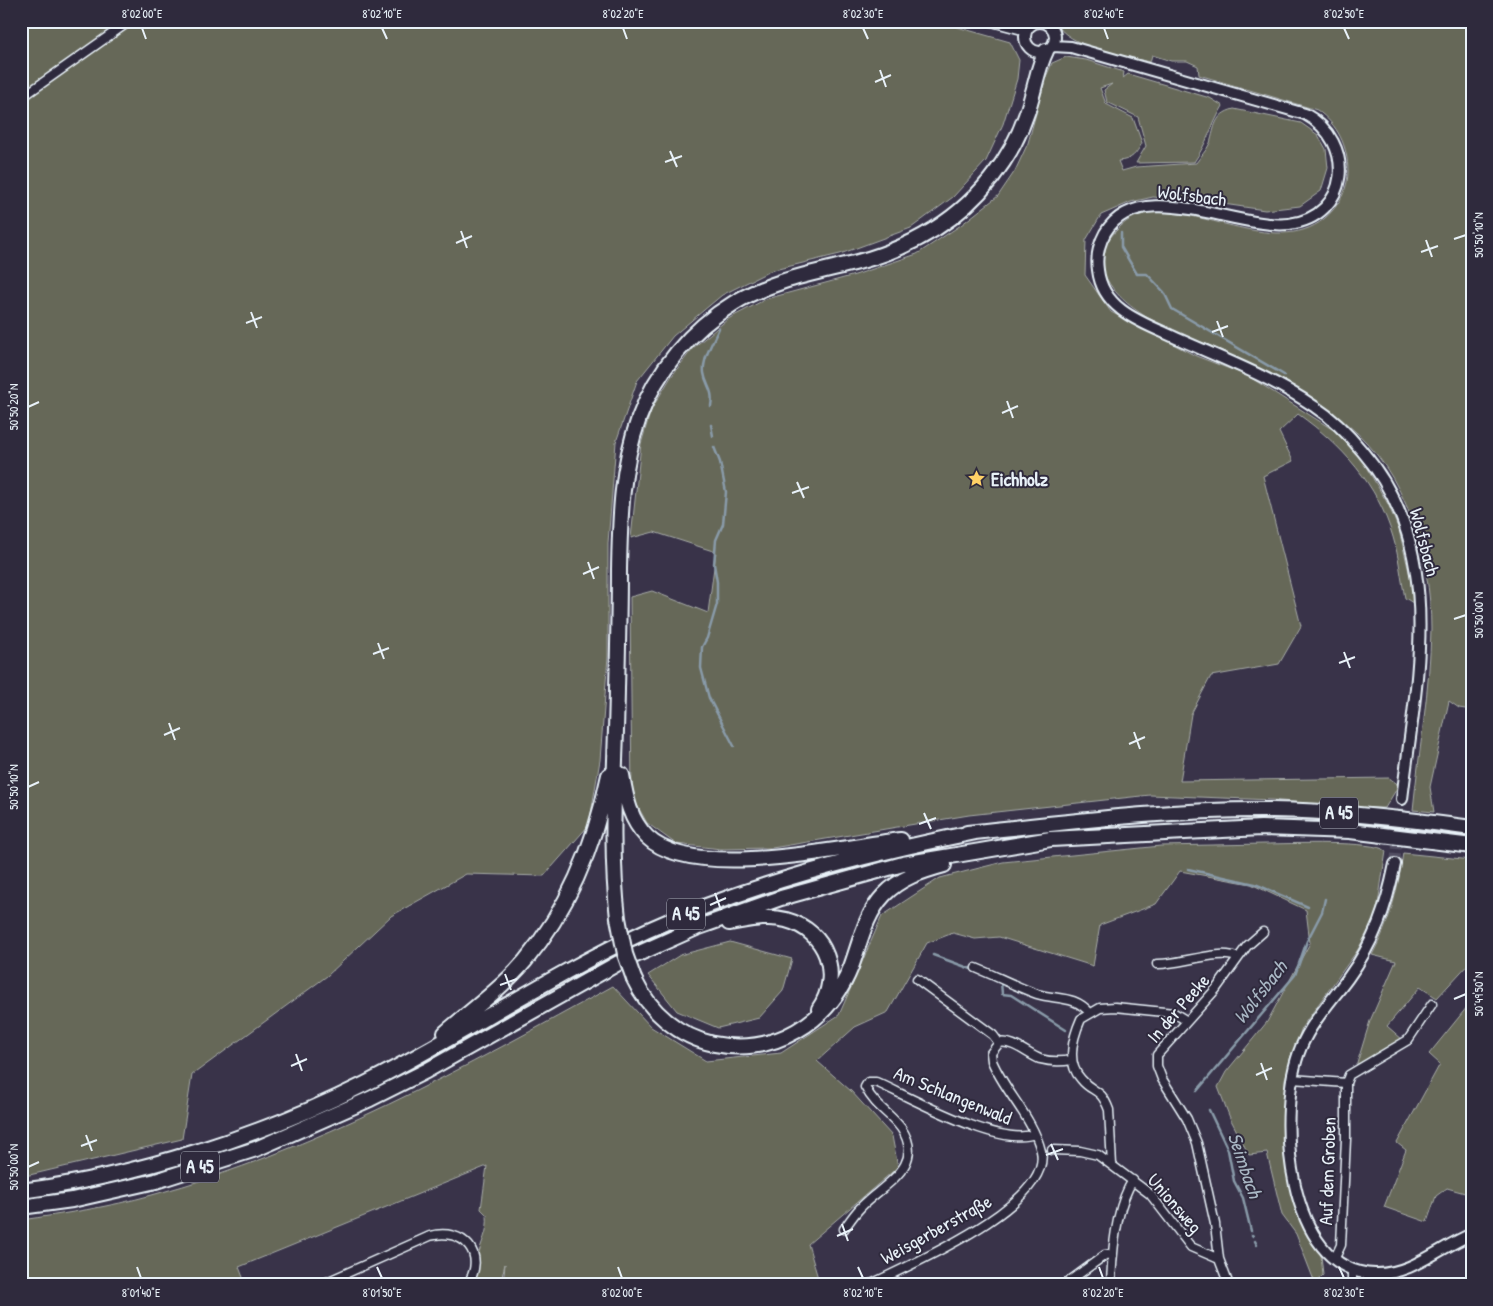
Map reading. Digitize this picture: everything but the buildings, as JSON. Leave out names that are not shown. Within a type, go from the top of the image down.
[{"type":"highway","points":[[1019,844],[921,872],[894,886],[875,907],[866,923],[850,968],[836,997],[811,1022],[785,1038],[756,1046],[741,1047],[711,1044],[684,1033],[660,1016],[643,996],[634,979],[625,954],[618,918],[614,868],[619,530],[623,484],[639,417],[658,379],[670,361],[699,329],[740,300],[793,278],[856,262],[897,249],[950,219],[980,192],[1013,145],[1028,110],[1037,72],[1048,46]]},
{"type":"highway","points":[[616,738],[625,797],[633,819],[652,842],[677,853],[710,859],[756,858],[976,832]]},
{"type":"highway","points":[[420,1055],[490,995],[517,969],[550,927],[579,877],[597,828],[616,738]]},
{"type":"highway","name":"A 45","points":[[21,1191],[68,1183],[151,1164],[250,1133],[364,1084],[420,1055],[555,978],[623,943],[688,914],[776,881],[830,865],[976,832],[1121,816],[1273,810],[1350,814],[1472,828]]},
{"type":"highway","name":"A 45","points":[[21,1207],[72,1200],[156,1181],[256,1149],[312,1126],[426,1071],[622,962],[696,928],[836,882],[903,864],[1019,844],[1060,839],[1261,828],[1350,831],[1472,846]]},
{"type":"highway","points":[[696,928],[771,918],[793,922],[810,932],[826,953],[831,978],[823,1003],[811,1022]]},
{"type":"main road","points":[[1040,21],[1047,22],[1053,27],[1048,46],[1027,45],[1031,25],[1040,21]]},
{"type":"main road","name":"Wolfsbach","points":[[1048,46],[1071,48],[1305,114],[1324,126],[1336,145],[1340,167],[1336,188],[1324,207],[1303,221],[1290,224],[1267,224],[1171,207],[1145,207],[1122,216],[1107,230],[1102,240],[1097,264],[1102,287],[1116,306],[1142,322],[1277,383],[1318,408],[1353,440],[1388,486],[1400,512],[1411,544],[1420,604],[1419,651],[1402,798]]},
{"type":"main road","points":[[1395,864],[1379,927],[1366,951],[1307,1035],[1297,1058],[1289,1105],[1289,1147],[1293,1172],[1303,1209],[1314,1237],[1334,1260],[1352,1270],[1376,1274],[1401,1270],[1472,1234]]},
{"type":"street","points":[[21,98],[130,21]]},
{"type":"street","points":[[988,21],[1031,25]]},
{"type":"street","name":"In der Peeke","points":[[1229,1285],[1218,1259],[1216,1224],[1197,1143],[1187,1119],[1162,1079],[1157,1066],[1160,1050],[1216,989],[1247,946],[1263,932]]},
{"type":"street","points":[[1157,964],[1189,962],[1225,954],[1238,958]]},
{"type":"street","points":[[976,968],[1037,994],[1074,1000],[1084,1006],[1090,1013]]},
{"type":"street","points":[[917,979],[993,1035],[999,1043],[1008,1042],[1039,1058],[1052,1062],[1072,1060]]},
{"type":"street","points":[[1292,1079],[1346,1083],[1349,1074],[1408,1040],[1432,1004]]},
{"type":"street","points":[[1112,1165],[1109,1110],[1106,1102],[1102,1095],[1080,1079],[1072,1060],[1076,1031],[1081,1019],[1100,1008],[1115,1007],[1174,1013],[1187,1021]]},
{"type":"street","name":"Weisgerberstraße","points":[[869,1285],[974,1232],[1021,1196],[1039,1170],[1042,1159],[1034,1134],[992,1060],[991,1053],[999,1043]]},
{"type":"street","name":"Am Schlangenwald","points":[[844,1229],[860,1207],[899,1174],[908,1154],[906,1137],[900,1126],[876,1105],[866,1087],[868,1082],[876,1082],[926,1106],[994,1132],[1025,1138],[1034,1134]]},
{"type":"street","name":"Auf dem Groben","points":[[1334,1260],[1341,1246],[1346,1141],[1346,1083]]},
{"type":"street","name":"Unionsweg","points":[[1052,1150],[1080,1151],[1098,1155],[1150,1194],[1191,1247],[1218,1259]]},
{"type":"street","points":[[1111,1285],[1112,1254],[1126,1190],[1133,1180]]},
{"type":"street","points":[[320,1285],[430,1236],[446,1233],[459,1237],[472,1252],[475,1267],[467,1285]]},
{"type":"street","points":[[1064,1285],[1106,1255],[1112,1254]]},
{"type":"street","points":[[1352,1270],[1352,1285]]},
{"type":"green space","points":[[21,21],[936,21],[1010,42],[1019,60],[1017,79],[1003,124],[986,161],[953,197],[911,228],[840,254],[770,271],[722,295],[673,336],[637,381],[616,442],[608,543],[608,656],[600,760],[589,825],[544,876],[466,874],[391,916],[327,976],[192,1075],[182,1139],[21,1177]]},
{"type":"green space","points":[[1055,21],[1472,21],[1472,710],[1459,708],[1449,701],[1430,787],[1434,812],[1413,810],[1430,652],[1430,601],[1420,545],[1400,491],[1368,444],[1348,425],[1301,392],[1277,378],[1148,318],[1115,291],[1103,269],[1102,257],[1106,244],[1123,224],[1143,214],[1170,213],[1270,233],[1293,232],[1314,225],[1333,210],[1346,187],[1348,162],[1344,145],[1331,122],[1317,110],[1199,75],[1198,66],[1187,61],[1171,61],[1152,55],[1150,62],[1097,49],[1071,38],[1061,30]]},
{"type":"green space","points":[[1066,57],[1086,60],[1124,72],[1123,78],[1128,74],[1210,98],[1223,106],[1194,162],[1136,163],[1146,146],[1138,117],[1107,102],[1104,90],[1112,84],[1100,88],[1106,104],[1133,118],[1142,143],[1133,156],[1118,161],[1122,171],[1136,167],[1196,163],[1209,146],[1216,122],[1227,111],[1234,109],[1301,123],[1318,135],[1326,149],[1328,168],[1321,191],[1300,206],[1265,210],[1202,201],[1153,197],[1131,202],[1101,215],[1086,240],[1085,275],[1111,312],[1196,356],[1248,376],[1335,431],[1362,460],[1388,504],[1399,530],[1410,576],[1413,603],[1405,598],[1393,537],[1378,500],[1368,483],[1329,439],[1298,414],[1279,432],[1293,461],[1263,476],[1301,626],[1279,664],[1211,676],[1191,714],[1180,781],[1389,778],[1399,785],[1385,808],[1342,807],[1272,800],[1150,795],[969,815],[772,848],[721,849],[676,844],[647,823],[632,796],[630,597],[652,591],[708,613],[716,552],[654,532],[631,538],[641,444],[651,410],[671,377],[693,348],[728,319],[766,299],[855,275],[917,254],[961,225],[998,196],[1015,171],[1028,143],[1046,77],[1052,63]]},
{"type":"green space","points":[[1310,843],[1365,845],[1386,851],[1376,917],[1357,951],[1302,1027],[1285,1079],[1284,1136],[1288,1171],[1306,1232],[1321,1255],[1323,1275],[1315,1283],[1296,1234],[1282,1215],[1267,1153],[1249,1155],[1230,1118],[1218,1087],[1226,1072],[1267,1022],[1310,943],[1306,910],[1251,884],[1180,871],[1156,904],[1100,925],[1093,966],[999,937],[975,939],[953,933],[927,943],[888,1012],[855,1027],[817,1061],[851,1091],[892,1136],[898,1167],[808,1244],[820,1285],[503,1285],[505,1264],[500,1285],[472,1285],[487,1227],[487,1215],[481,1209],[487,1166],[239,1267],[246,1285],[21,1285],[21,1220],[86,1210],[152,1195],[213,1177],[272,1155],[331,1131],[446,1076],[613,986],[651,1027],[706,1061],[781,1053],[839,1015],[882,916],[940,878],[1003,862],[1161,846]]},
{"type":"green space","points":[[1403,853],[1472,860],[1472,960],[1437,998],[1420,987],[1387,1026],[1403,1040],[1355,1070],[1370,1021],[1396,961],[1372,955],[1384,930],[1392,906],[1399,880]]},
{"type":"green space","points":[[730,942],[792,959],[783,991],[759,1018],[718,1028],[677,1011],[648,975],[680,955]]},
{"type":"green space","points":[[1472,1001],[1472,1195],[1447,1188],[1436,1196],[1427,1222],[1384,1207],[1406,1150],[1397,1143],[1440,1064],[1429,1054]]},
{"type":"waterway","name":"Wolfsbach","points":[[1121,233],[1121,247],[1137,274],[1147,274],[1164,292],[1172,309],[1284,375]]},
{"type":"waterway","points":[[711,406],[711,392],[705,378],[704,368],[719,328]]},
{"type":"waterway","points":[[711,425],[713,436]]},
{"type":"waterway","points":[[714,447],[720,462],[726,492],[723,524],[716,540],[714,564],[717,582],[717,604],[707,638],[702,647],[701,668],[709,698],[734,746]]},
{"type":"waterway","points":[[1188,869],[1255,884],[1308,907]]},
{"type":"waterway","name":"Wolfsbach","points":[[1197,1091],[1295,975],[1307,941],[1322,912],[1325,899]]},
{"type":"waterway","name":"Seimbach","points":[[933,955],[974,970]]},
{"type":"waterway","name":"Seimbach","points":[[1001,982],[1002,994],[1011,995],[1066,1030]]},
{"type":"waterway","name":"Seimbach","points":[[1209,1110],[1228,1150],[1234,1181],[1243,1198],[1251,1231]]},
{"type":"waterway","name":"Seimbach","points":[[1255,1241],[1257,1245]]},
{"type":"tunnel","points":[[1395,864],[1402,799]]},
{"type":"place","name":"Eichholz","points":[[977,479]]}]
